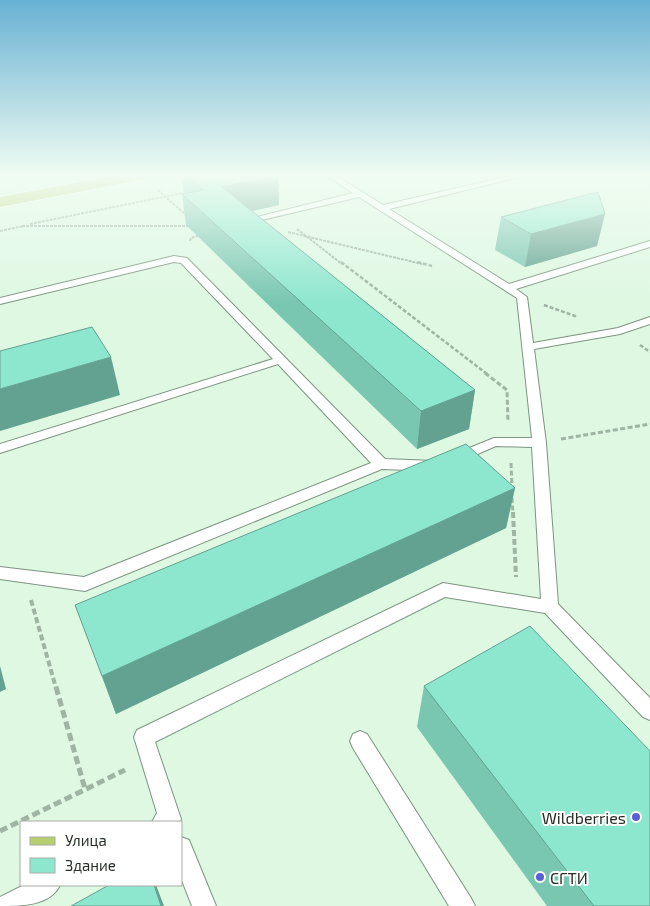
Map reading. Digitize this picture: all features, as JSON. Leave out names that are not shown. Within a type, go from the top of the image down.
[{"type":"lane","points":[[245,221],[262,217]]},
{"type":"lane","points":[[396,217],[522,297],[539,443],[550,607]]},
{"type":"lane","points":[[507,288],[650,244]]},
{"type":"lane","points":[[0,301],[174,259],[184,260],[381,464]]},
{"type":"lane","points":[[527,347],[620,331],[650,320]]},
{"type":"lane","points":[[0,449],[280,360]]},
{"type":"lane","points":[[0,573],[85,584],[381,464],[438,466],[494,442],[539,443]]},
{"type":"lane","points":[[168,821],[144,737],[443,590],[550,607],[650,711]]},
{"type":"lane","points":[[360,741],[463,906]]},
{"type":"lane","points":[[182,851],[204,906]]},
{"type":"lane","points":[[8,906],[46,886]]},
{"type":"path","points":[[0,231],[64,217]]},
{"type":"path","points":[[184,260],[191,238],[190,219],[188,217]]},
{"type":"path","points":[[281,217],[507,390],[517,601]]},
{"type":"path","points":[[245,221],[308,238],[440,268]]},
{"type":"path","points":[[22,226],[190,226]]},
{"type":"path","points":[[191,238],[209,234]]},
{"type":"path","points":[[539,443],[650,424]]},
{"type":"path","points":[[24,576],[85,789]]},
{"type":"path","points":[[0,830],[151,758]]},
{"type":"building","points":[[208,217],[260,217],[475,390],[421,411]]},
{"type":"building","points":[[501,217],[593,217],[531,234]]},
{"type":"building","points":[[92,327],[111,357],[0,389],[0,351]]},
{"type":"building","points":[[466,444],[515,488],[102,676],[75,605]]},
{"type":"building","points":[[530,626],[650,751],[650,906],[594,906],[424,686]]},
{"type":"building","points":[[107,886],[154,886],[161,906],[71,906]]},
{"type":"place","name":"Wildberries","points":[[636,817]]},
{"type":"place","name":"СГТИ","points":[[540,877]]}]
